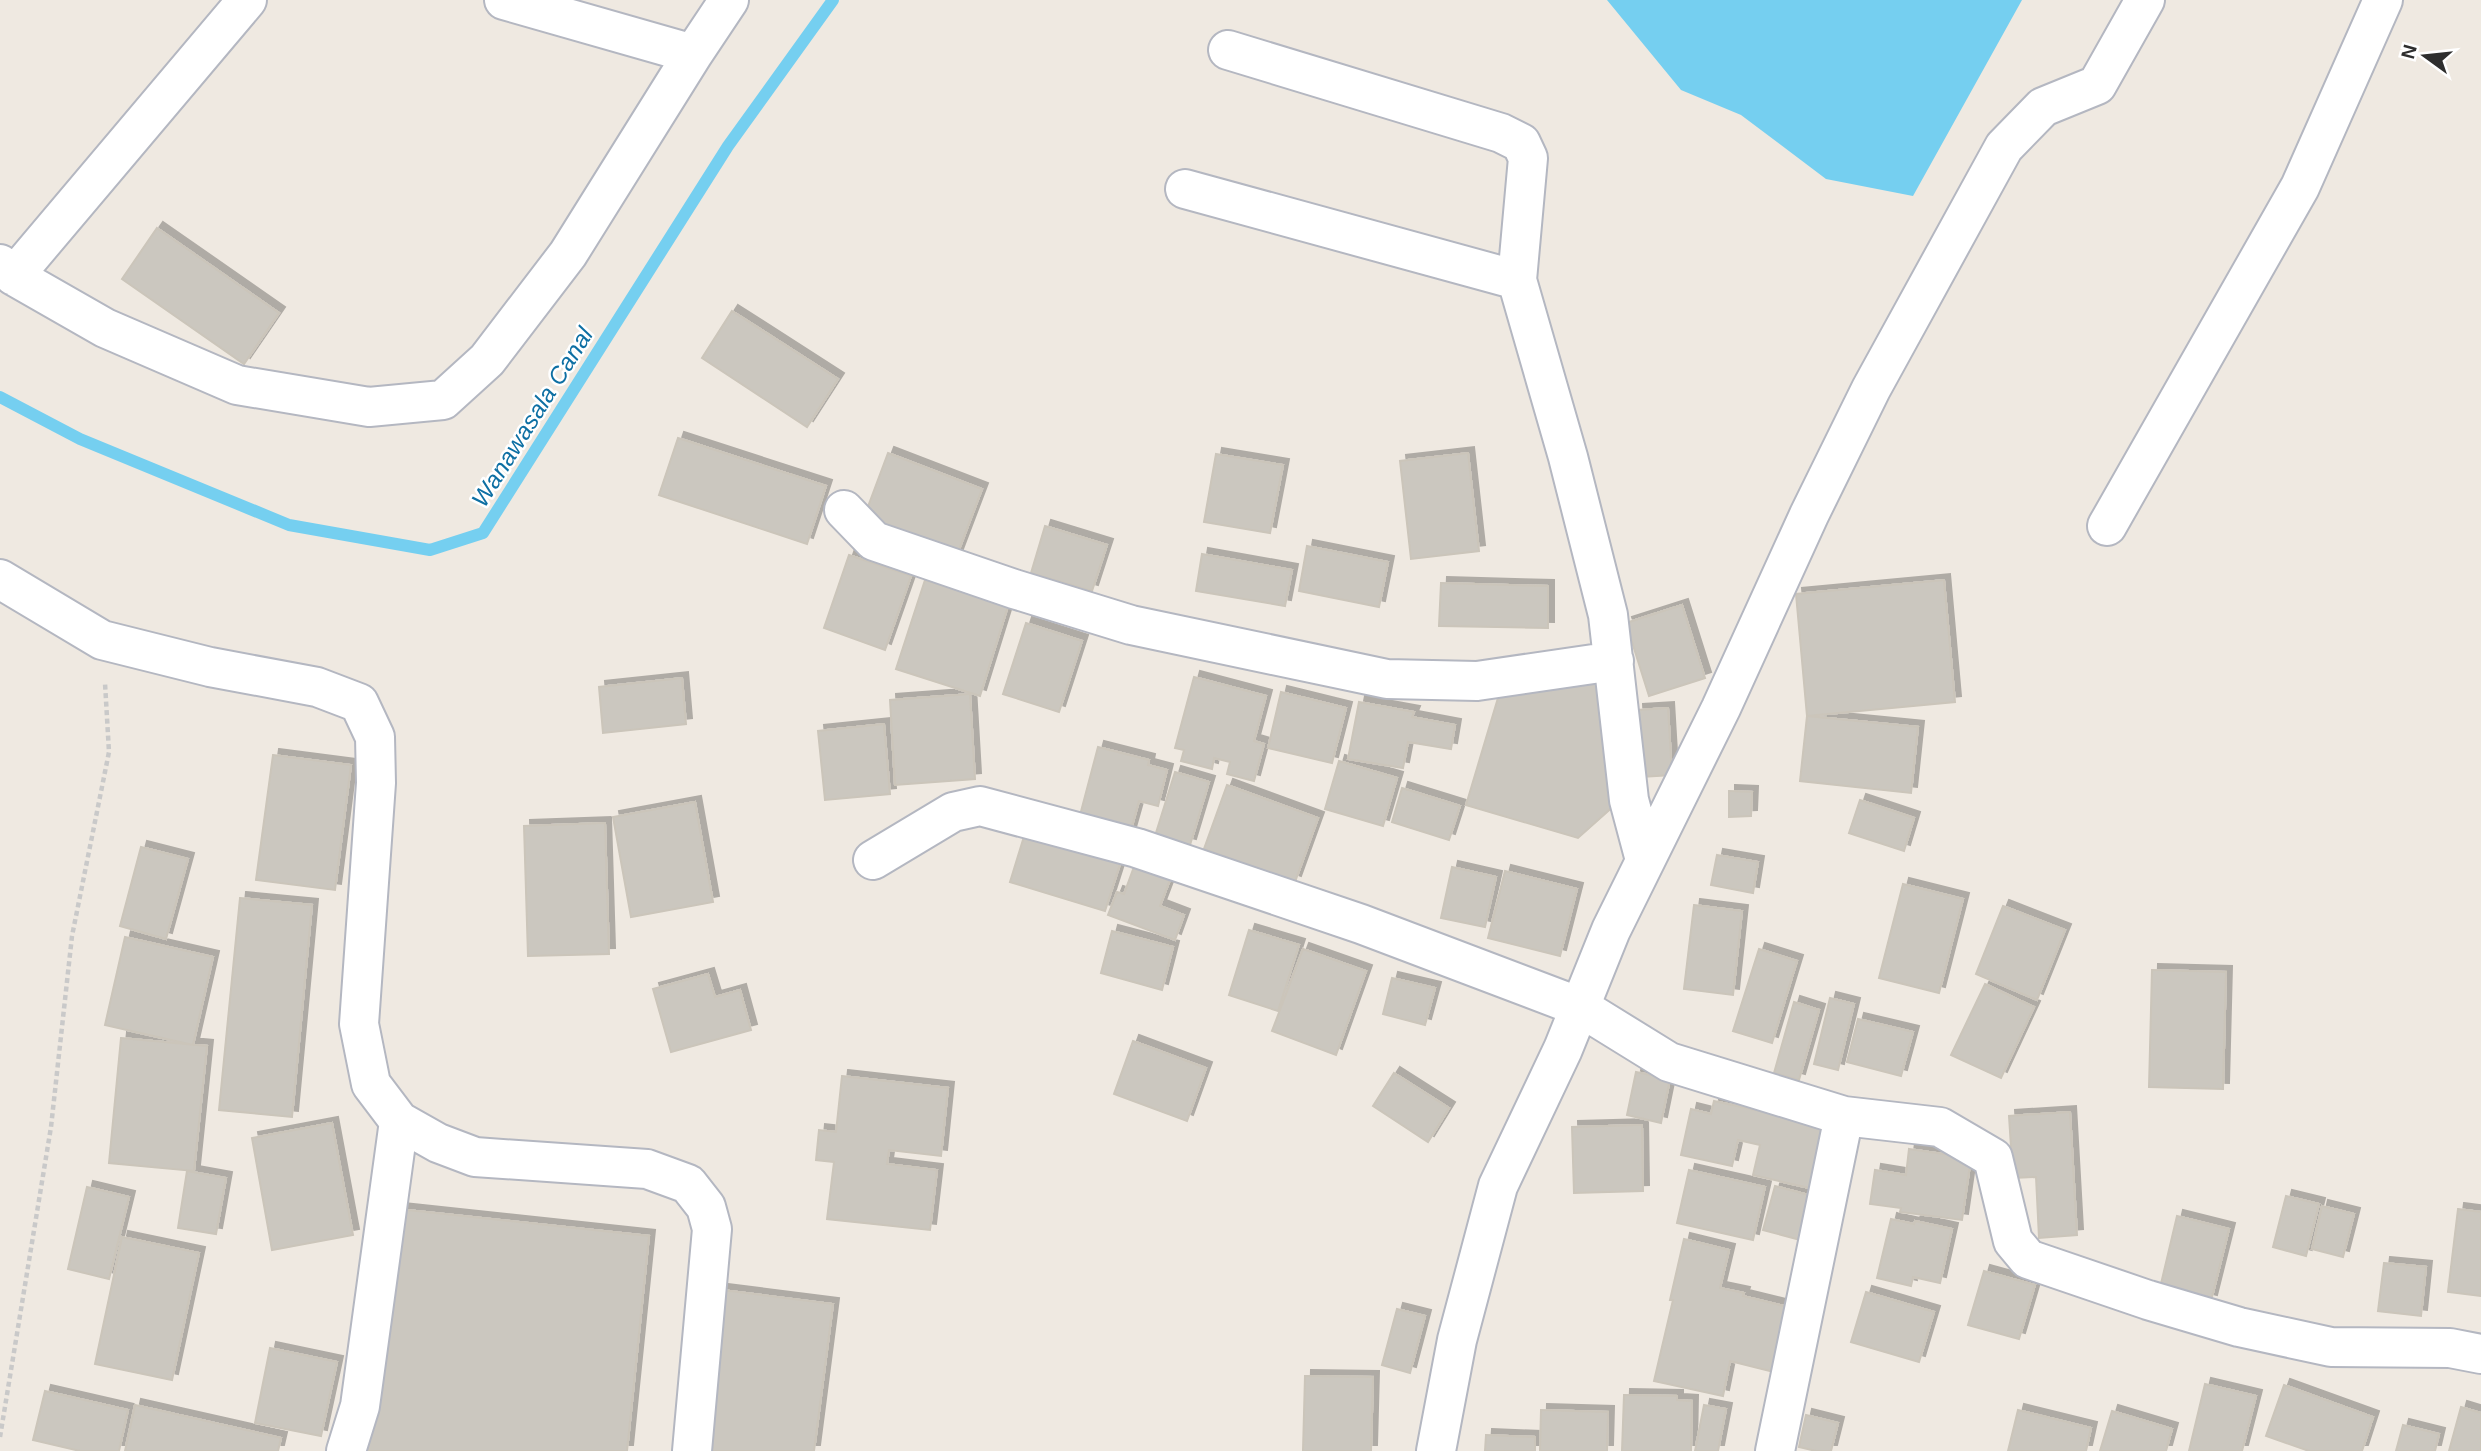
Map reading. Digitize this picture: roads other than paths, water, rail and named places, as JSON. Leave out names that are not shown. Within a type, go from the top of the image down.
[{"type":"street","points":[[247,0],[7,270],[105,328],[237,385],[369,407],[443,400],[486,360],[568,254],[729,0]]},
{"type":"street","points":[[504,0],[693,54]]},
{"type":"street","points":[[1436,1451],[1457,1340],[1498,1186],[1563,1049],[1611,930],[1721,708],[1804,526],[1871,389],[2004,147],[2043,107],[2097,85],[2145,0]]},
{"type":"street","points":[[2107,526],[2300,187],[2383,0]]},
{"type":"street","points":[[1228,50],[1501,133],[1521,143],[1528,158],[1517,280],[1568,457],[1608,615],[1629,800],[1645,860]]},
{"type":"street","points":[[1185,189],[1517,280]]},
{"type":"street","points":[[844,510],[874,541],[1014,589],[1131,625],[1387,679],[1477,681],[1614,661]]},
{"type":"street","points":[[0,579],[102,640],[210,667],[317,687],[359,703],[375,737],[376,783],[359,1024],[372,1084],[399,1121],[438,1143],[475,1157],[647,1169],[688,1184],[706,1207],[712,1229],[692,1451]]},
{"type":"street","points":[[873,860],[953,812],[980,806],[1137,848],[1361,924],[1580,1007],[1669,1062],[1844,1116],[1940,1127],[1993,1158],[2013,1241],[2028,1259],[2161,1304],[2292,1339],[2331,1347],[2450,1348],[2481,1354]]},
{"type":"street","points":[[1775,1451],[1844,1116]]},
{"type":"street","points":[[346,1451],[359,1406],[399,1121]]},
{"type":"water","points":[[1607,0],[2022,0],[1913,196],[1826,179],[1741,115],[1681,90]]},
{"type":"waterway","name":"Wanawasala Canal","points":[[0,397],[80,439],[289,525],[430,550],[483,533],[728,146],[833,0]]}]
